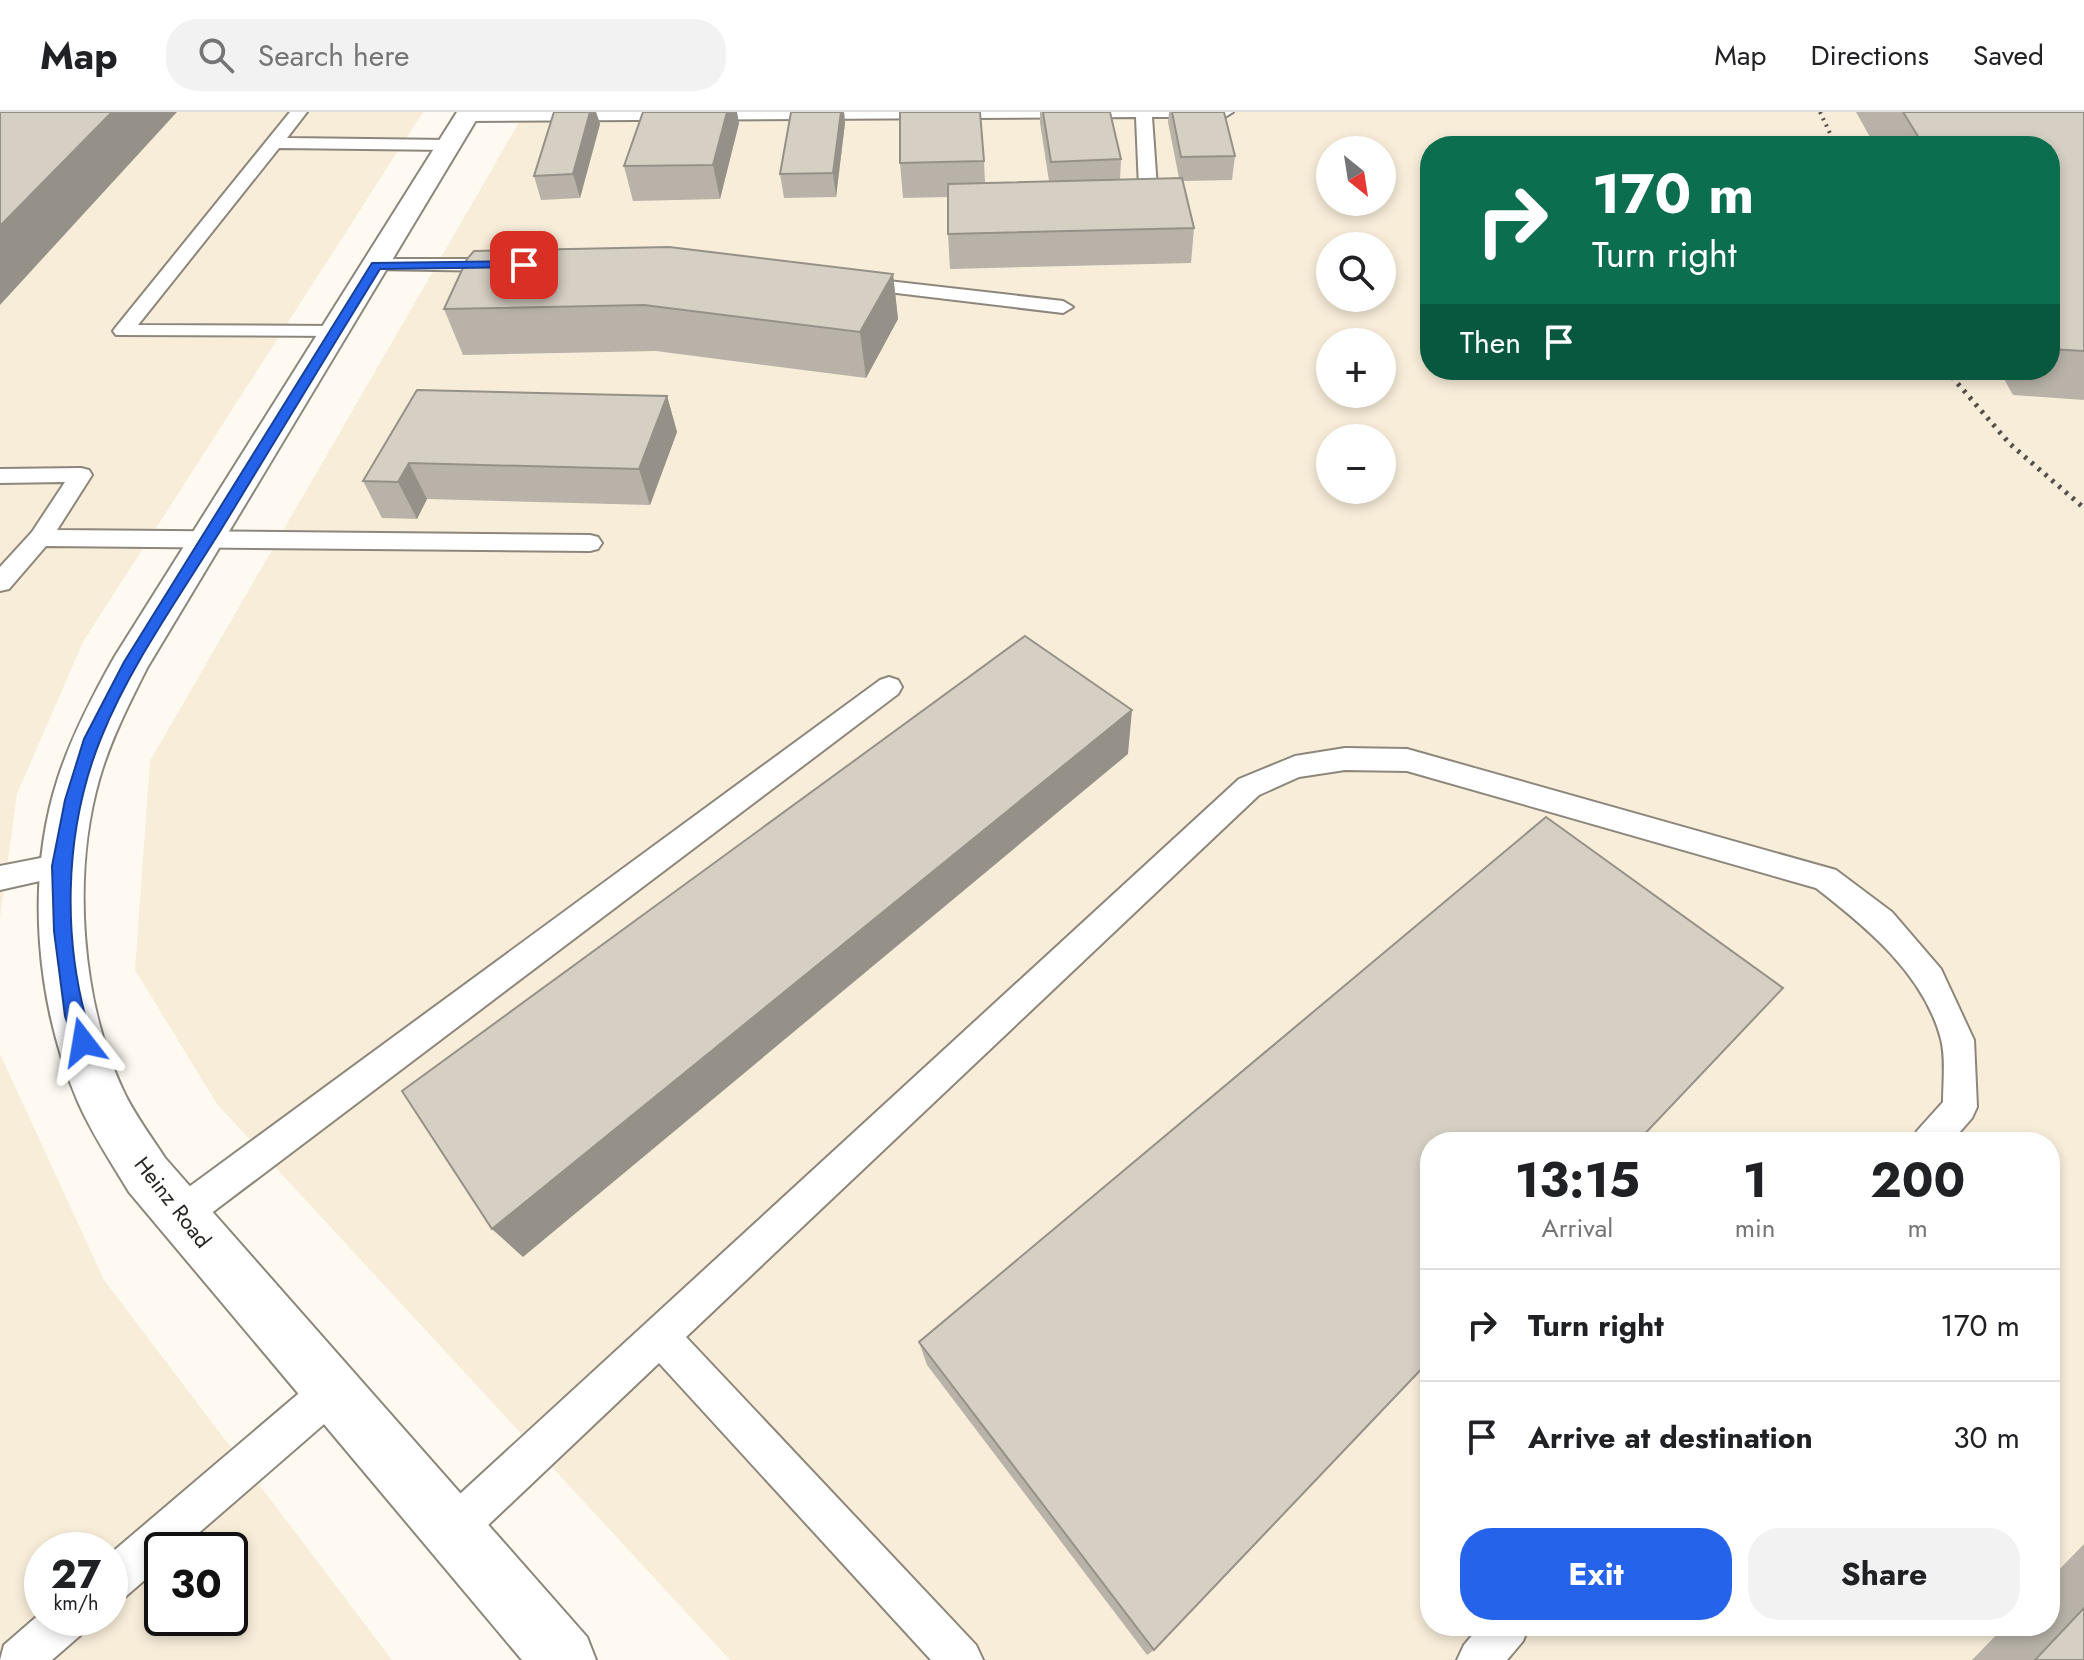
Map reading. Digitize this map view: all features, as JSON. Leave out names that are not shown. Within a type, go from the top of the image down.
[{"type":"street","name":"Heinz Road","points":[[461,124],[129,666],[93,739],[74,800],[61,866],[63,931],[74,1016],[99,1093],[147,1175],[564,1660]]},
{"type":"lane","points":[[299,112],[123,331],[334,332]]},
{"type":"lane","points":[[274,143],[461,124],[1225,112]]},
{"type":"lane","points":[[1144,114],[1148,188]]},
{"type":"lane","points":[[376,265],[524,265]]},
{"type":"lane","points":[[826,280],[1063,307]]},
{"type":"lane","points":[[0,476],[81,475],[40,538],[0,583]]},
{"type":"lane","points":[[40,538],[590,543]]},
{"type":"lane","points":[[180,1215],[889,687]]},
{"type":"lane","points":[[452,1530],[1249,787],[1295,767],[1345,759],[1407,760],[1825,879],[1881,921],[1930,979],[1958,1040],[1960,1107],[1938,1132]]},
{"type":"lane","points":[[0,878],[61,866]]},
{"type":"lane","points":[[660,1336],[961,1660]]},
{"type":"lane","points":[[128,1567],[332,1391]]},
{"type":"lane","points":[[19,1660],[47,1636]]},
{"type":"lane","points":[[1479,1660],[1499,1636]]},
{"type":"shaded area","points":[[0,112],[423,112],[83,642],[17,794],[0,917]]},
{"type":"shaded area","points":[[525,112],[2084,112],[2084,1660],[730,1660],[217,1104],[135,970],[150,761]]},
{"type":"shaded area","points":[[0,1054],[104,1280],[392,1660],[0,1660]]},
{"type":"building","points":[[0,112],[112,112],[0,226]]},
{"type":"building","points":[[554,112],[590,112],[573,174],[534,176]]},
{"type":"building","points":[[643,112],[727,112],[713,165],[624,166]]},
{"type":"building","points":[[791,112],[841,112],[833,173],[780,174]]},
{"type":"building","points":[[900,112],[980,112],[984,161],[900,163]]},
{"type":"building","points":[[1043,112],[1110,112],[1121,159],[1051,162]]},
{"type":"building","points":[[1172,112],[1224,112],[1235,156],[1181,157]]},
{"type":"building","points":[[1903,112],[2084,112],[2084,351],[2060,350],[2060,136],[1918,136]]},
{"type":"building","points":[[1182,178],[1194,228],[948,234],[948,184]]},
{"type":"building","points":[[669,247],[893,274],[860,332],[644,305],[444,309],[467,259],[474,251]]},
{"type":"building","points":[[417,390],[667,396],[639,469],[409,463],[398,482],[363,481]]},
{"type":"building","points":[[1025,636],[1132,710],[492,1229],[402,1091]]},
{"type":"building","points":[[1546,817],[1783,988],[1646,1132],[1420,1132],[1420,1371],[1154,1650],[919,1342]]},
{"type":"building","points":[[2084,1608],[2084,1660],[2035,1660],[2060,1636]]},
{"type":"railway","points":[[1820,112],[1831,136]]},
{"type":"railway","points":[[1955,380],[2010,444],[2084,508]]},
{"type":"route","points":[[83,1042],[74,1016],[63,931],[61,866],[74,800],[93,739],[129,666],[376,265],[524,265]]}]
